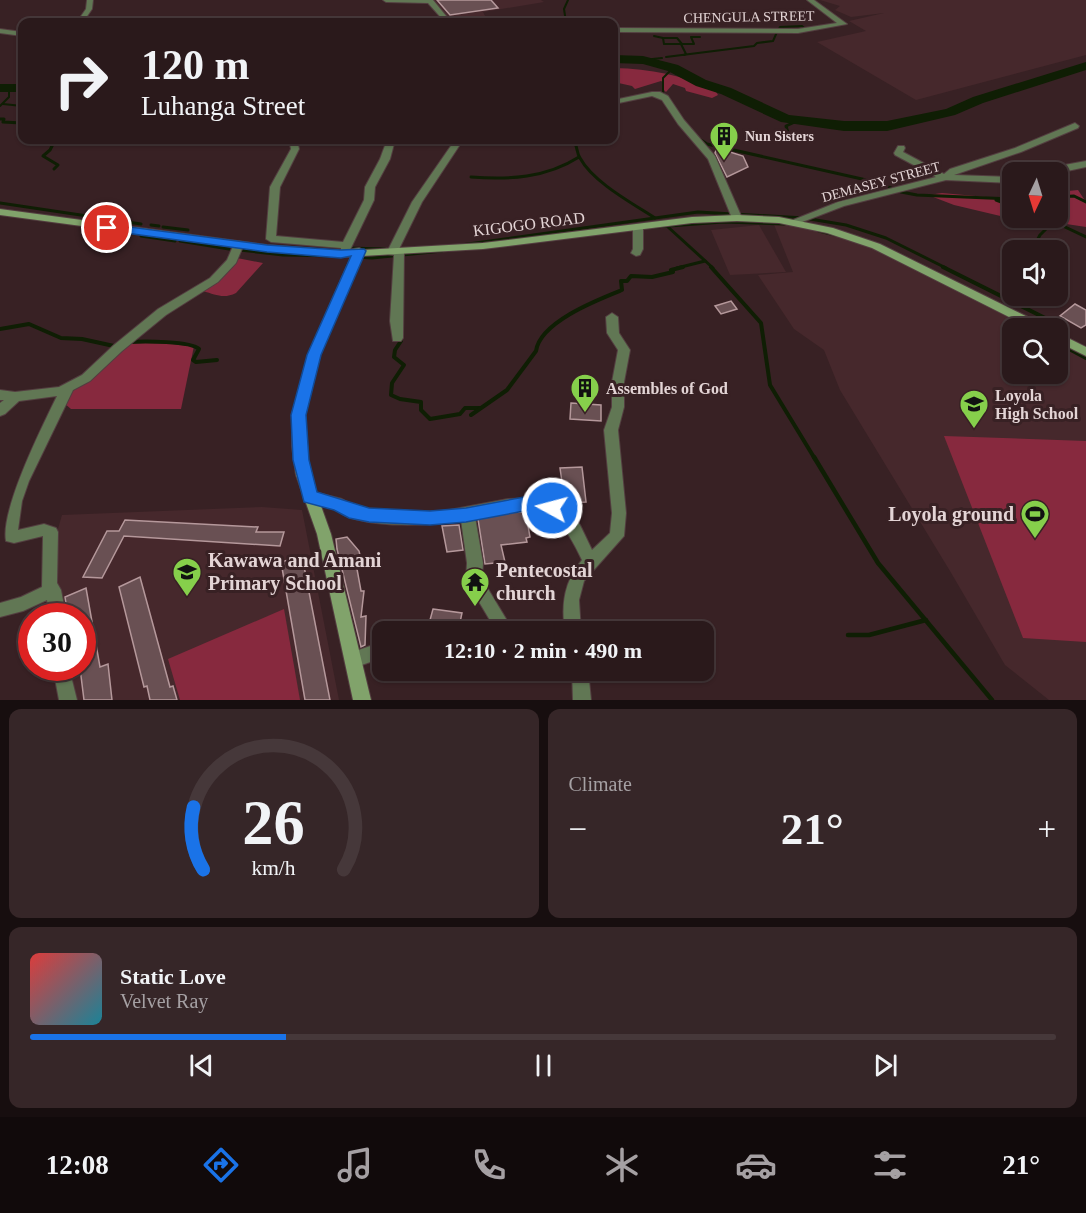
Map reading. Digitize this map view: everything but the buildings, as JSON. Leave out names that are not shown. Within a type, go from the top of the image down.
[{"type":"main road","name":"KIGOGO ROAD","points":[[0,212],[239,244],[396,252],[483,246],[692,220],[737,218],[793,222],[855,238],[876,246],[1020,318]]},
{"type":"main road","points":[[350,250],[314,355],[298,415],[303,475],[324,534],[362,700]]},
{"type":"main road","points":[[1068,342],[1086,352]]},
{"type":"street","points":[[82,18],[90,0]]},
{"type":"street","points":[[386,0],[428,1],[444,18]]},
{"type":"street","name":"CHENGULA STREET","points":[[618,30],[798,30],[843,24],[810,0]]},
{"type":"street","points":[[0,31],[18,33]]},
{"type":"street","points":[[618,101],[652,94],[665,98],[681,122],[712,158],[737,218]]},
{"type":"street","points":[[900,148],[898,153],[944,177],[953,171],[1009,153],[1075,126]]},
{"type":"street","points":[[269,244],[276,185],[280,173],[295,149],[295,144]]},
{"type":"street","points":[[350,250],[369,200],[372,180],[385,159],[390,144]]},
{"type":"street","points":[[398,338],[396,252],[417,202],[456,144]]},
{"type":"street","points":[[1068,167],[1086,164]]},
{"type":"street","name":"DEMASEY STREET","points":[[793,222],[841,204],[944,177],[1002,180]]},
{"type":"street","points":[[636,254],[638,227]]},
{"type":"street","points":[[0,395],[15,398],[61,391],[86,378],[162,312],[214,280],[232,261],[239,244]]},
{"type":"street","points":[[571,621],[570,595],[580,573],[617,536],[611,430],[618,407],[618,382],[624,350],[613,333],[612,317]]},
{"type":"street","points":[[56,603],[53,590],[49,585],[51,532],[44,530],[14,537],[11,536],[9,526],[13,507],[28,466],[69,385]]},
{"type":"street","points":[[0,411],[15,398]]},
{"type":"street","points":[[310,498],[338,504],[349,511],[369,515],[430,518],[466,515],[524,504],[552,508],[569,520],[590,561]]},
{"type":"street","points":[[466,515],[476,563],[474,580],[499,621]]},
{"type":"street","points":[[0,610],[23,604],[53,590]]},
{"type":"street","points":[[353,660],[372,652]]},
{"type":"street","points":[[64,681],[68,700]]},
{"type":"street","points":[[581,681],[582,700]]},
{"type":"shaded area","points":[[433,0],[541,0],[544,2],[483,12],[486,18],[448,18]]},
{"type":"shaded area","points":[[820,0],[1086,0],[1086,55],[916,100],[817,42],[866,31],[849,21],[884,13],[851,17],[835,10],[840,6]]},
{"type":"shaded area","points":[[618,68],[654,71],[678,77],[715,90],[718,95],[712,98],[686,91],[685,88],[673,84],[666,92],[661,81],[635,89],[632,86],[618,83]]},
{"type":"shaded area","points":[[1078,190],[1086,202],[1086,227],[1068,224],[1068,191]]},
{"type":"shaded area","points":[[942,193],[1002,197],[1002,216],[954,205],[928,195]]},
{"type":"shaded area","name":"Loyola High School","points":[[773,222],[833,233],[866,246],[921,269],[1015,318],[1002,318],[1002,384],[1068,384],[1068,345],[1086,355],[1086,700],[1049,700],[1005,665],[840,390],[824,350],[794,329],[758,275],[793,272]]},
{"type":"shaded area","points":[[759,225],[786,272],[730,275],[711,230]]},
{"type":"shaded area","points":[[237,258],[263,263],[232,295],[216,295],[203,291]]},
{"type":"shaded area","points":[[130,340],[194,346],[181,409],[71,409],[64,403],[74,386]]},
{"type":"shaded area","name":"Loyola ground","points":[[944,436],[1086,441],[1086,642],[1023,638]]},
{"type":"shaded area","name":"Kawawa and Amani Primary School","points":[[262,507],[302,510],[339,700],[74,700],[70,681],[96,681],[96,603],[57,603],[55,539],[62,515]]},
{"type":"shaded area","points":[[284,609],[300,700],[180,700],[168,659]]},
{"type":"waterway","points":[[565,18],[564,9],[568,0]]},
{"type":"waterway","points":[[779,29],[780,27],[802,26],[806,30]]},
{"type":"waterway","points":[[710,29],[729,29]]},
{"type":"waterway","points":[[685,55],[754,46],[757,43],[773,41],[777,32],[780,31]]},
{"type":"waterway","points":[[654,36],[663,38]]},
{"type":"waterway","points":[[663,38],[677,38],[682,44],[694,44],[691,37],[700,37]]},
{"type":"waterway","points":[[663,38],[664,44],[681,44],[685,55]]},
{"type":"waterway","points":[[666,57],[685,55]]},
{"type":"waterway","points":[[643,60],[662,58]]},
{"type":"waterway","points":[[618,59],[643,60],[673,68],[701,83],[726,91],[786,119],[844,126],[887,126],[950,112],[978,100],[1086,66]]},
{"type":"waterway","points":[[666,97],[663,93],[663,78],[673,68]]},
{"type":"waterway","points":[[0,88],[18,88]]},
{"type":"waterway","points":[[0,106],[9,97],[9,88]]},
{"type":"waterway","points":[[3,104],[18,106]]},
{"type":"waterway","points":[[0,119],[4,119],[3,122],[18,123]]},
{"type":"waterway","points":[[788,133],[786,126],[799,120]]},
{"type":"waterway","points":[[775,134],[788,133]]},
{"type":"waterway","points":[[788,133],[800,141]]},
{"type":"waterway","points":[[698,138],[707,144],[862,179],[891,188]]},
{"type":"waterway","points":[[53,144],[43,156],[58,165],[54,169]]},
{"type":"waterway","points":[[576,144],[578,154],[586,167],[603,184],[655,218]]},
{"type":"waterway","points":[[471,177],[527,176],[554,169],[579,157]]},
{"type":"waterway","points":[[901,192],[917,195],[1002,199]]},
{"type":"waterway","points":[[1068,196],[1074,196],[1086,202]]},
{"type":"waterway","points":[[996,200],[1002,202]]},
{"type":"waterway","points":[[0,203],[141,224]]},
{"type":"waterway","points":[[655,218],[698,212],[804,218],[846,225],[886,238],[946,268]]},
{"type":"waterway","points":[[461,245],[655,218]]},
{"type":"waterway","points":[[655,227],[723,222],[785,224]]},
{"type":"waterway","points":[[151,225],[159,226]]},
{"type":"waterway","points":[[163,227],[188,230]]},
{"type":"waterway","points":[[668,227],[713,268]]},
{"type":"waterway","points":[[1037,240],[1047,228]]},
{"type":"waterway","points":[[1067,228],[1086,237]]},
{"type":"waterway","points":[[819,231],[835,235]]},
{"type":"waterway","points":[[141,236],[175,241]]},
{"type":"waterway","points":[[180,241],[229,249]]},
{"type":"waterway","points":[[347,248],[385,249]]},
{"type":"waterway","points":[[240,250],[283,255],[343,256]]},
{"type":"waterway","points":[[357,257],[372,258],[442,251]]},
{"type":"waterway","points":[[677,268],[705,261]]},
{"type":"waterway","points":[[471,415],[507,390],[536,351],[540,340],[558,322],[571,313],[622,290],[621,281],[627,281],[631,276],[652,277],[683,267]]},
{"type":"waterway","points":[[711,267],[761,323],[770,385],[815,459]]},
{"type":"waterway","points":[[943,267],[1045,318]]},
{"type":"waterway","points":[[0,329],[29,324],[61,338],[82,339],[114,346]]},
{"type":"waterway","points":[[401,341],[395,350],[394,357],[404,365],[392,383],[391,395],[400,399],[421,402],[421,410],[430,419],[460,414],[465,408],[480,408]]},
{"type":"waterway","points":[[130,342],[187,344],[199,349],[193,360],[196,362],[217,360]]},
{"type":"waterway","points":[[1068,348],[1086,358]]},
{"type":"waterway","points":[[814,457],[878,563],[926,620]]},
{"type":"waterway","points":[[848,635],[869,635],[926,620]]},
{"type":"waterway","points":[[926,620],[992,700]]},
{"type":"place","name":"Nun Sisters","points":[[724,162]]},
{"type":"place","name":"Assembles of God","points":[[585,414]]},
{"type":"place","name":"Loyola High School","points":[[974,430]]},
{"type":"place","name":"Loyola ground","points":[[1035,540]]},
{"type":"place","name":"Kawawa and Amani Primary School","points":[[187,598]]},
{"type":"place","name":"Pentecostal church","points":[[475,608]]},
{"type":"route","points":[[107,228],[267,248],[341,254],[360,251],[314,355],[298,415],[303,475],[310,498],[338,504],[349,511],[369,515],[430,518],[466,515],[524,504],[552,508]]}]
